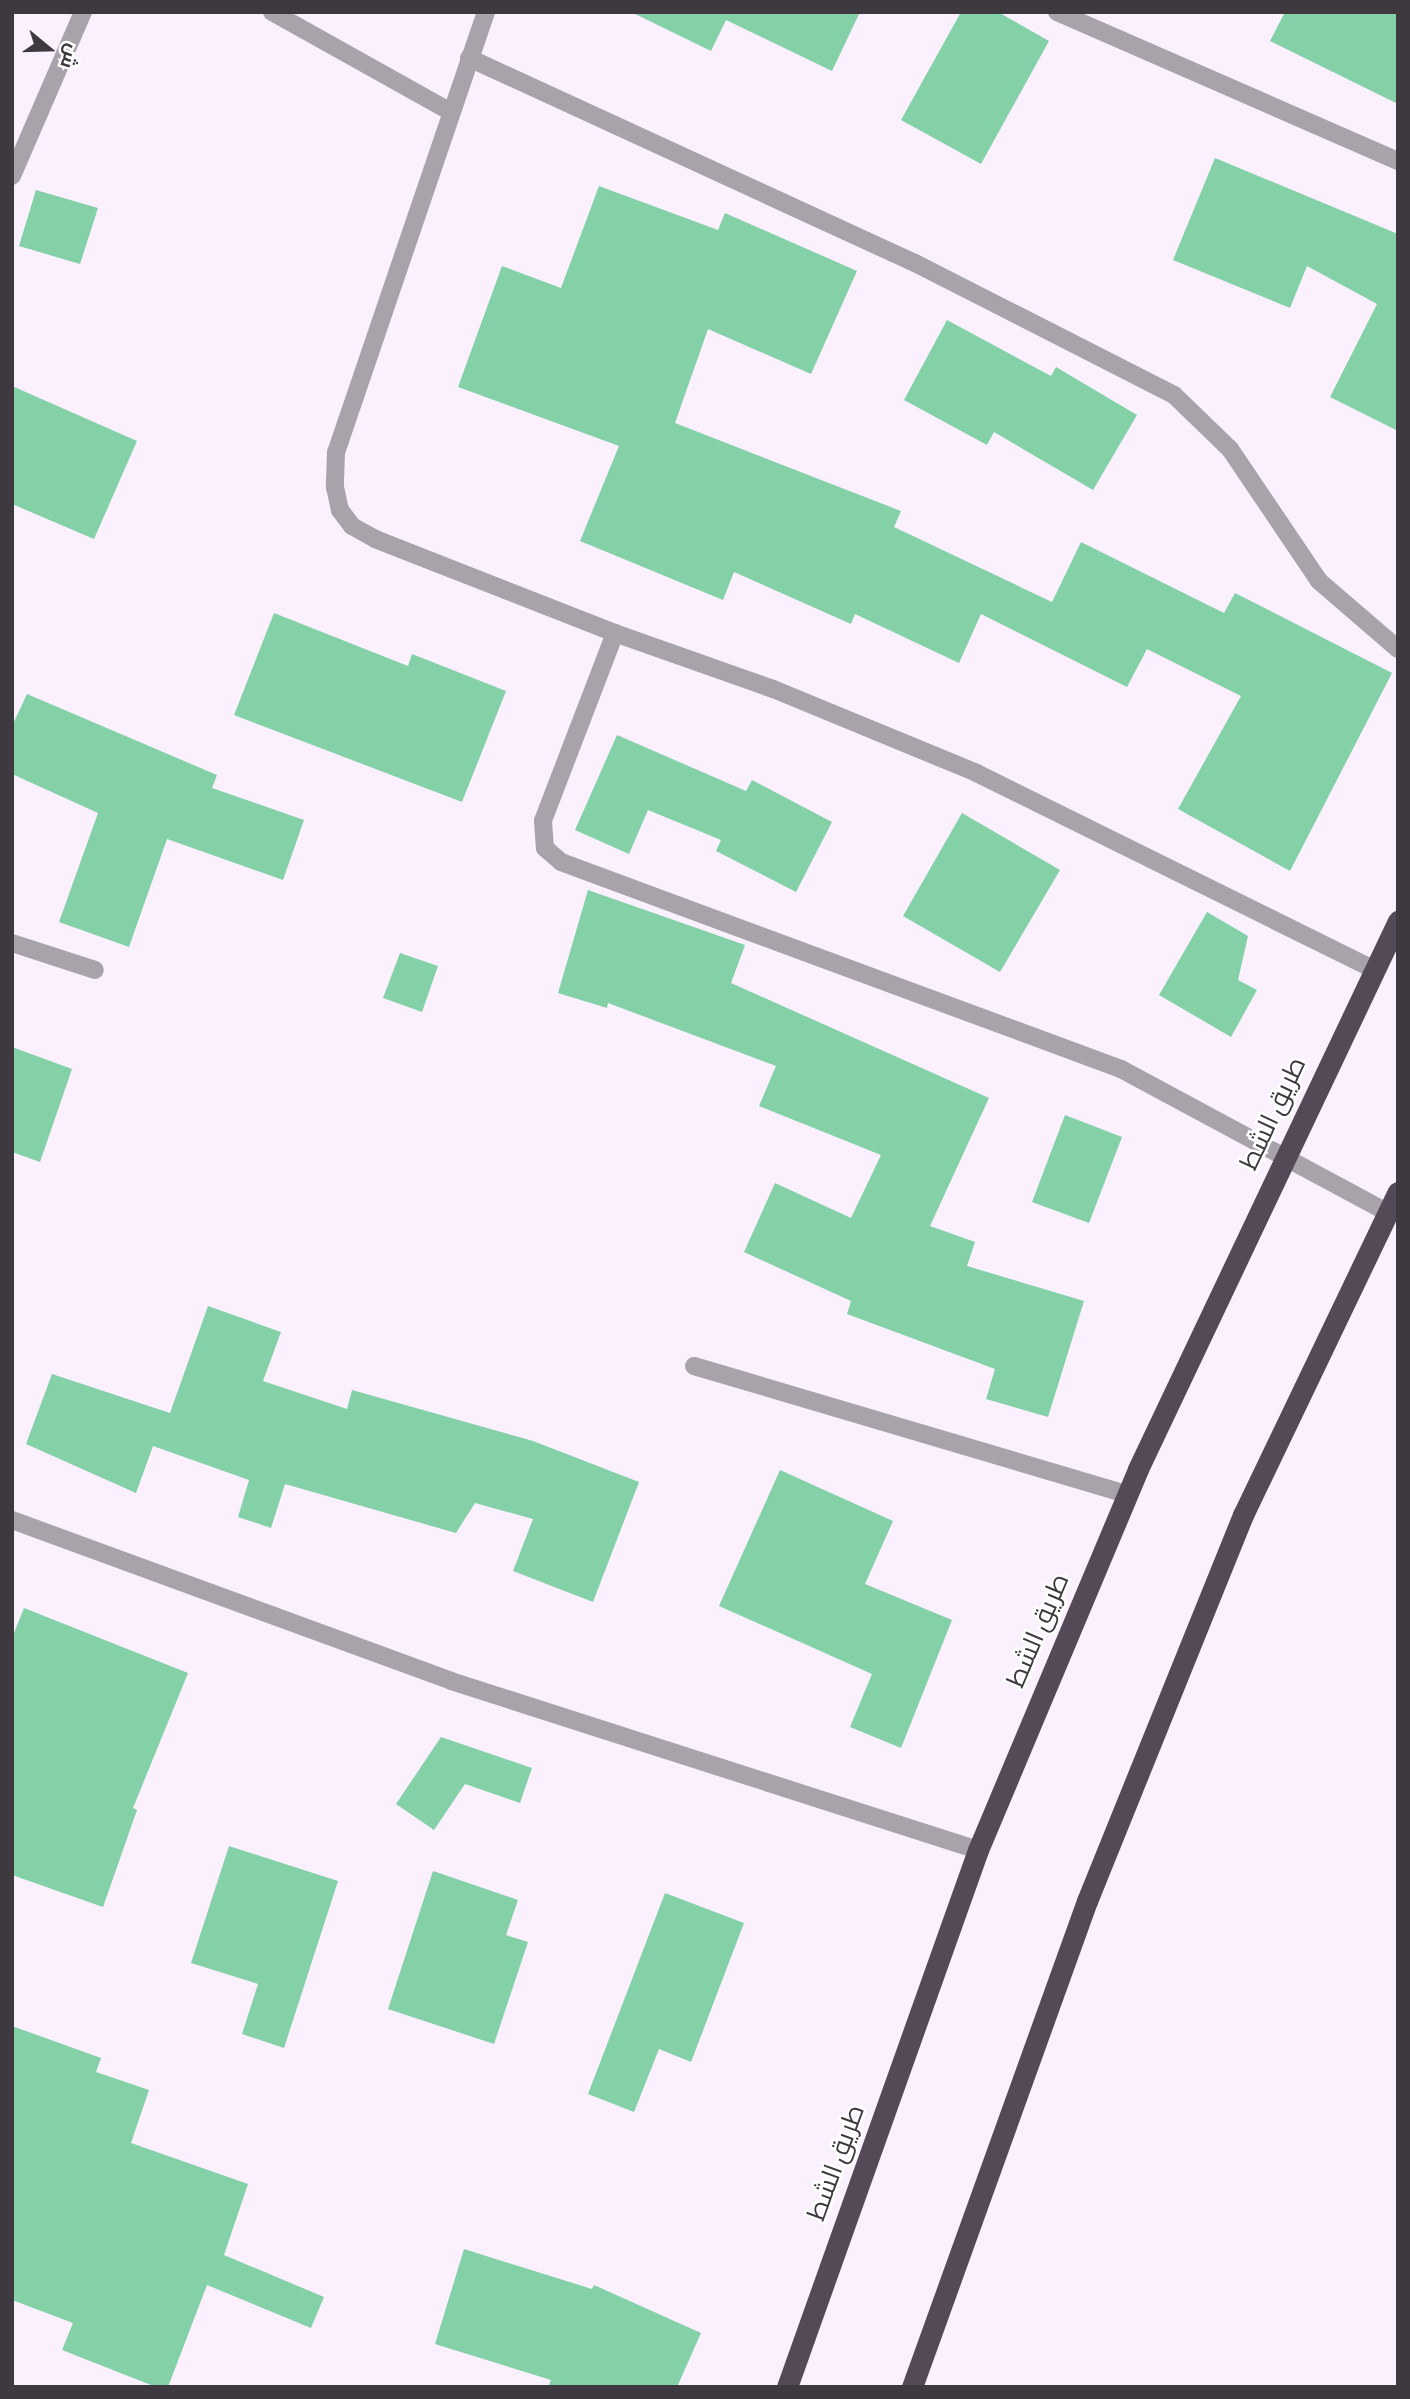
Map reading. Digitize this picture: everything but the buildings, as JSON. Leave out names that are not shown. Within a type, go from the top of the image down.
[{"type":"highway","name":"طريق الشط","points":[[787,2387],[978,1850],[1127,1494],[1398,921]]},
{"type":"highway","points":[[912,2387],[1087,1901],[1238,1528],[1398,1192]]},
{"type":"street","points":[[12,176],[83,12]]},
{"type":"street","points":[[272,12],[451,112]]},
{"type":"street","points":[[486,12],[336,452],[340,510],[364,533],[447,572],[773,689],[977,773],[1373,969]]},
{"type":"street","points":[[1057,12],[1398,161]]},
{"type":"street","points":[[469,58],[915,263],[1174,395],[1230,449],[1319,581],[1398,649]]},
{"type":"street","points":[[615,633],[543,821],[542,839],[551,856],[1121,1069],[1388,1213]]},
{"type":"street","points":[[12,943],[95,970]]},
{"type":"street","points":[[694,1366],[1127,1494]]},
{"type":"street","points":[[13,1521],[451,1681],[978,1850]]}]
